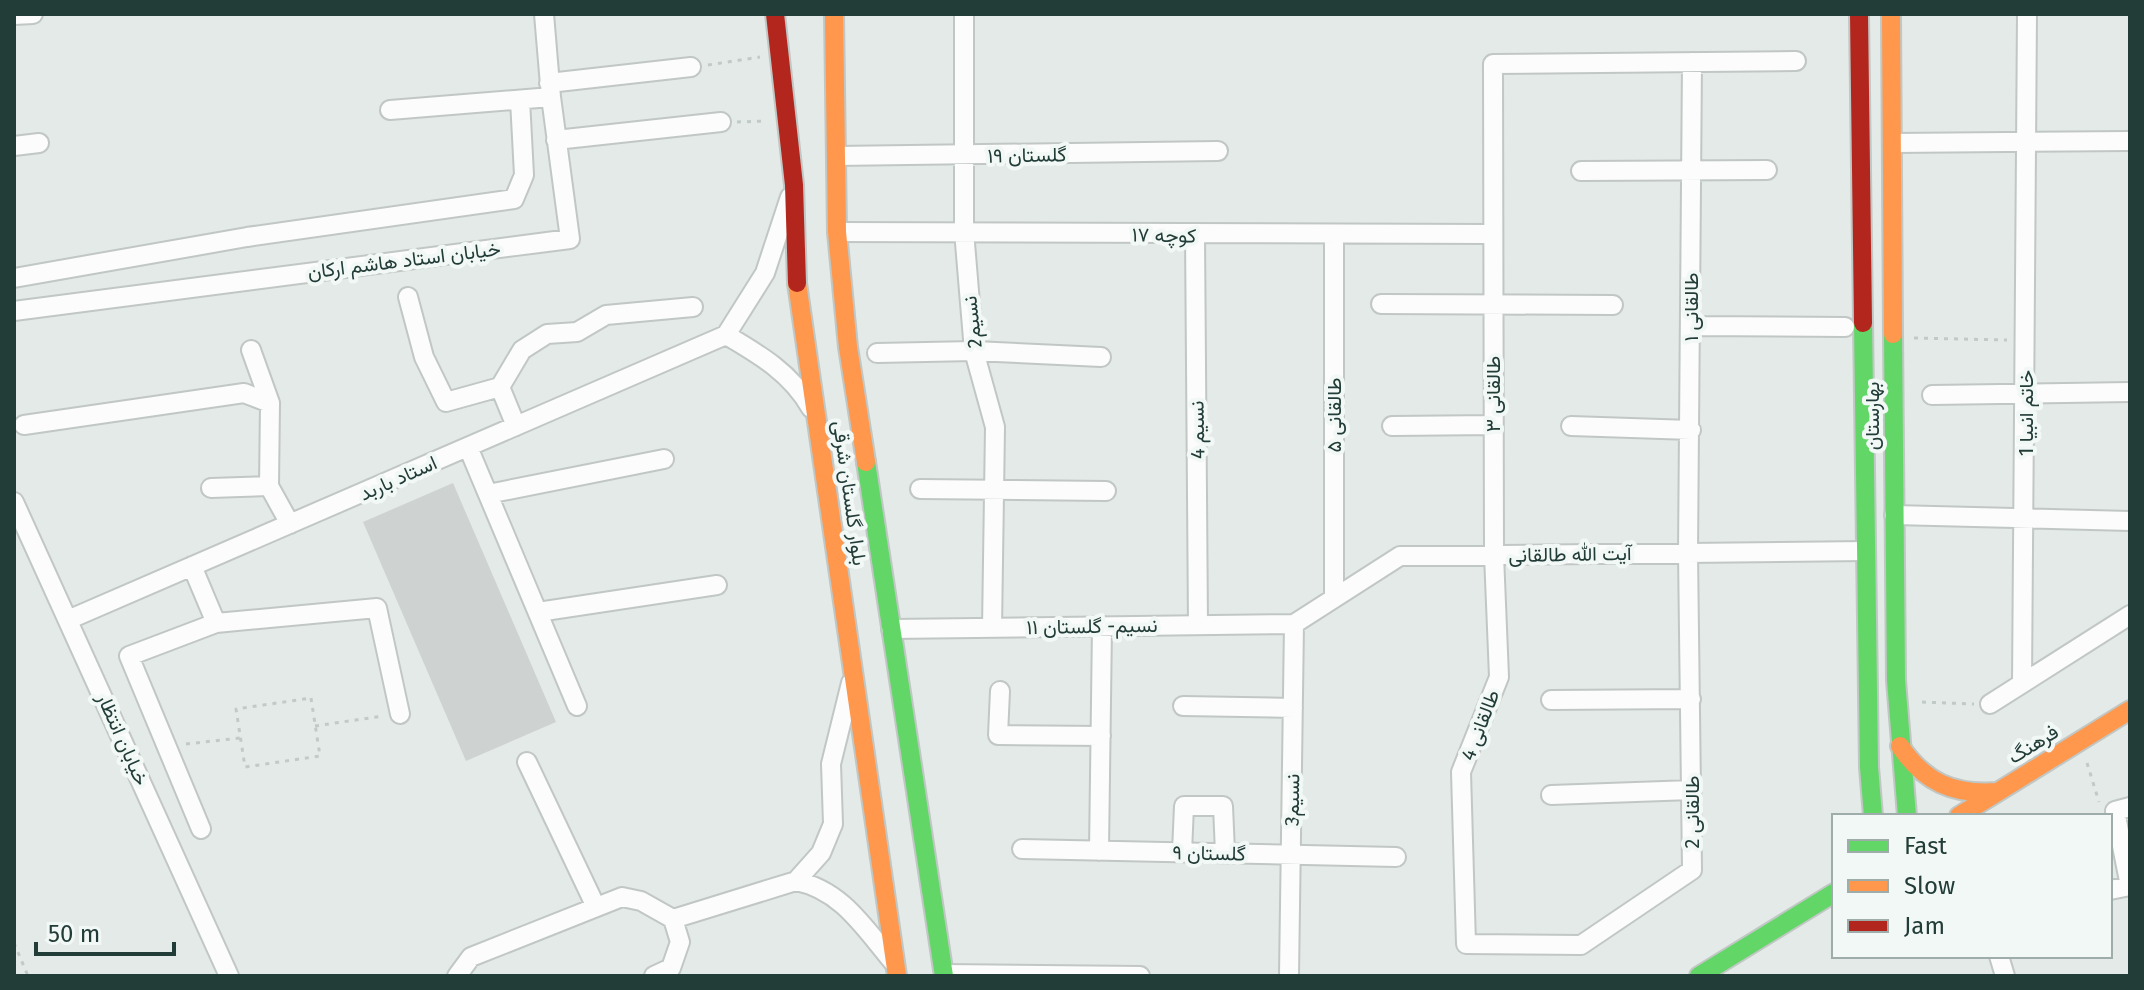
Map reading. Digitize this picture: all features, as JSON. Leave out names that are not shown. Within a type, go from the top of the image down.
[{"type":"street","points":[[14,15],[33,14]]},
{"type":"street","name":"خیابان استاد هاشم ارکان","points":[[14,311],[570,239],[550,90],[544,14]]},
{"type":"street","name":"بلوار گلستان شرقی","points":[[775,14],[794,185],[797,283],[896,970]]},
{"type":"street","name":"بلوار گلستان شرقی","points":[[834,14],[837,232],[848,347],[944,975]]},
{"type":"street","name":"نسیم2","points":[[964,14],[964,231],[974,351],[995,427],[992,628]]},
{"type":"street","name":"بهارستان","points":[[1859,14],[1869,767],[1873,814]]},
{"type":"street","name":"بهارستان","points":[[1891,14],[1896,701],[1907,814]]},
{"type":"street","name":"خاتم انبیا 1","points":[[2022,683],[2027,14]]},
{"type":"street","points":[[1692,62],[1796,61]]},
{"type":"street","name":"طالقانی ۱","points":[[1688,553],[1692,62]]},
{"type":"street","name":"طالقانی ۳","points":[[1494,555],[1493,64],[1692,62]]},
{"type":"street","points":[[390,110],[520,100],[550,90],[691,67]]},
{"type":"street","points":[[14,278],[247,237],[514,199],[524,175],[520,100]]},
{"type":"street","points":[[556,140],[721,122]]},
{"type":"street","points":[[1861,144],[2130,141]]},
{"type":"street","points":[[14,146],[39,143]]},
{"type":"street","name":"گلستان ۱۹","points":[[836,156],[1218,151]]},
{"type":"street","points":[[1581,171],[1767,170]]},
{"type":"street","points":[[794,185],[765,273],[726,335],[771,362],[802,392],[818,419]]},
{"type":"street","name":"کوچه ۱۷","points":[[837,232],[1491,234]]},
{"type":"street","name":"طالقانی ۵","points":[[1334,234],[1334,596]]},
{"type":"street","name":"نسیم 4","points":[[1195,235],[1198,625]]},
{"type":"street","points":[[408,297],[424,357],[446,402],[500,387],[522,350],[547,334],[577,332],[606,315],[693,307]]},
{"type":"street","points":[[1381,304],[1613,305]]},
{"type":"street","points":[[1691,326],[1845,327]]},
{"type":"street","name":"استاد باربد","points":[[70,619],[726,335]]},
{"type":"street","points":[[251,350],[270,403],[269,486],[290,524]]},
{"type":"street","points":[[877,353],[974,351],[1101,357]]},
{"type":"street","points":[[500,387],[516,426]]},
{"type":"street","points":[[1932,395],[2130,392]]},
{"type":"street","points":[[24,425],[244,393],[270,403]]},
{"type":"street","points":[[1392,426],[1493,425]]},
{"type":"street","points":[[1571,426],[1691,430]]},
{"type":"street","points":[[468,447],[577,706]]},
{"type":"street","points":[[488,494],[664,459]]},
{"type":"street","points":[[211,488],[269,486]]},
{"type":"street","points":[[920,489],[1106,491]]},
{"type":"street","name":"خیابان انتظار","points":[[14,502],[70,619],[229,976]]},
{"type":"street","points":[[1894,515],[2130,521]]},
{"type":"street","points":[[1866,551],[1895,550]]},
{"type":"street","name":"آیت الله طالقانی","points":[[1294,624],[1400,556],[1866,551]]},
{"type":"street","name":"طالقانی 2","points":[[1466,944],[1581,945],[1692,870],[1688,553]]},
{"type":"street","name":"طالقانی 4","points":[[1466,944],[1461,772],[1499,677],[1494,555]]},
{"type":"street","points":[[192,566],[216,623]]},
{"type":"street","points":[[538,612],[717,585]]},
{"type":"street","points":[[201,829],[129,656],[216,623],[377,608],[400,714]]},
{"type":"street","points":[[1990,704],[2130,615]]},
{"type":"street","name":"نسیم- گلستان ۱۱","points":[[891,629],[1294,624]]},
{"type":"street","name":"نسیم3","points":[[1289,976],[1294,624]]},
{"type":"street","points":[[1099,851],[1102,626]]},
{"type":"street","points":[[673,919],[796,881],[821,853],[833,824],[831,764],[854,673]]},
{"type":"street","points":[[1000,691],[998,735],[1101,736]]},
{"type":"street","points":[[1551,700],[1691,699]]},
{"type":"street","points":[[1183,706],[1293,708]]},
{"type":"street","name":"فرهنگ","points":[[1962,814],[2130,710]]},
{"type":"street","points":[[1899,744],[1923,776],[1947,791],[1969,795],[1996,792]]},
{"type":"street","points":[[527,762],[596,907]]},
{"type":"street","points":[[1551,795],[1692,790]]},
{"type":"street","points":[[1182,852],[1184,806],[1223,806],[1225,853]]},
{"type":"street","points":[[2122,809],[2130,886]]},
{"type":"street","name":"گلستان ۹","points":[[1022,849],[1396,857]]},
{"type":"street","points":[[796,881],[829,891],[896,970]]},
{"type":"street","points":[[1699,976],[1832,894]]},
{"type":"street","points":[[457,976],[471,957],[622,897],[641,901],[673,919],[680,942],[671,968],[654,976]]},
{"type":"street","points":[[944,975],[1140,976]]},
{"type":"path","points":[[691,67],[779,54]]},
{"type":"path","points":[[721,122],[787,120]]},
{"type":"path","points":[[1894,338],[2026,340]]},
{"type":"path","points":[[311,698],[315,726],[320,756],[245,767],[236,709],[311,698]]},
{"type":"path","points":[[1896,701],[1990,704]]},
{"type":"path","points":[[315,726],[400,714]]},
{"type":"path","points":[[166,746],[240,738]]},
{"type":"path","points":[[2080,740],[2101,806],[2122,809]]},
{"type":"path","points":[[14,943],[28,976]]},
{"type":"building","points":[[453,483],[556,722],[466,761],[363,522]]},
{"type":"traffic: fast","points":[[1863,323],[1869,767],[1873,814]]},
{"type":"traffic: fast","points":[[1893,334],[1896,680],[1907,814]]},
{"type":"traffic: fast","points":[[866,462],[944,976]]},
{"type":"traffic: fast","points":[[1699,976],[1832,894]]},
{"type":"traffic: slow","points":[[834,14],[837,232],[848,347],[866,462]]},
{"type":"traffic: slow","points":[[1891,14],[1893,334]]},
{"type":"traffic: slow","points":[[797,283],[897,976]]},
{"type":"traffic: slow","points":[[1962,814],[2130,710]]},
{"type":"traffic: slow","points":[[1900,746],[1919,769],[1941,784],[1966,791],[1996,792]]},
{"type":"traffic: jam","points":[[775,14],[794,185],[797,283]]},
{"type":"traffic: jam","points":[[1859,14],[1863,323]]}]
